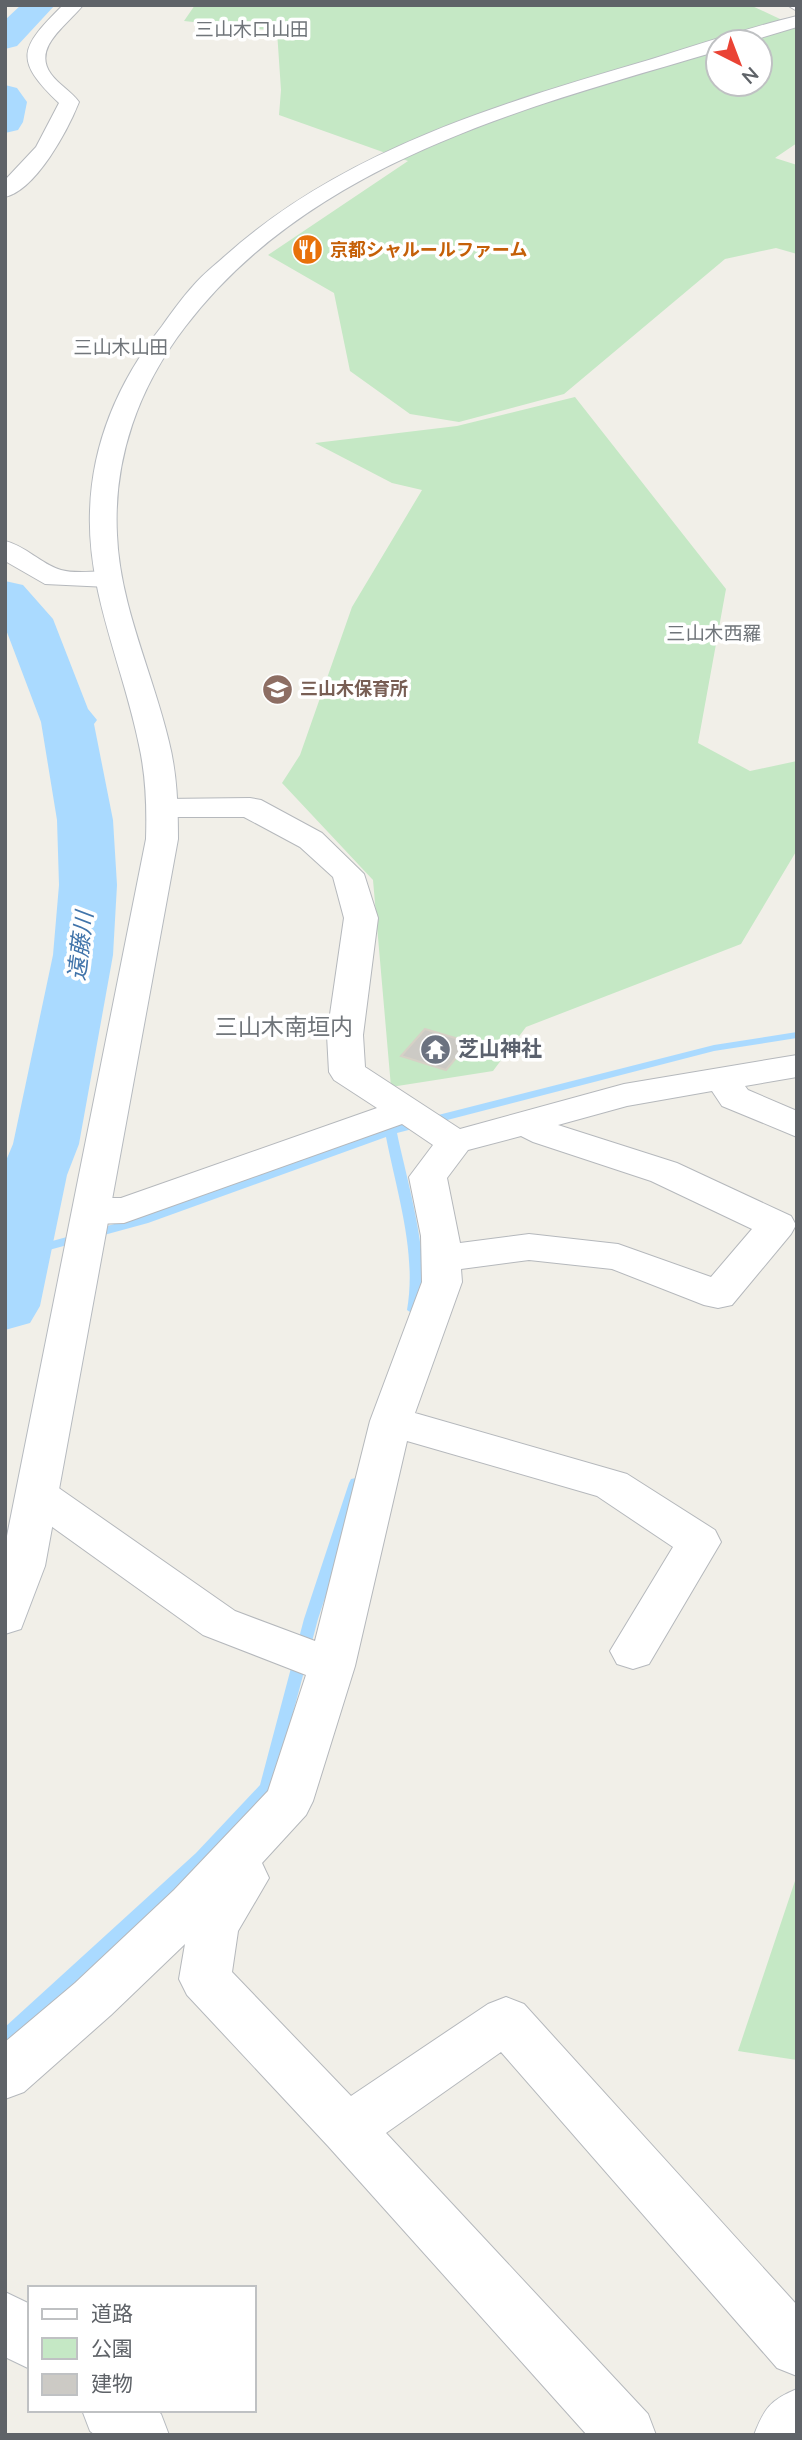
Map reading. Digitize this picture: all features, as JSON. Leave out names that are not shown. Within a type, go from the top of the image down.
[{"type":"street","points":[[5,191],[38,160],[62,121],[69,102],[42,75],[35,60],[40,42],[74,5]]},
{"type":"street","points":[[774,28],[797,21]]},
{"type":"street","points":[[5,1617],[23,1566],[38,1495],[157,877],[163,808],[162,787],[152,732],[105,567],[103,508],[109,461],[124,408],[140,374],[168,330],[218,273],[298,210],[408,149],[534,100],[704,49]]},
{"type":"street","points":[[5,549],[55,578],[108,579]]},
{"type":"street","points":[[163,808],[250,807],[311,840],[348,874],[361,918],[345,1035],[347,1072],[430,1126]]},
{"type":"street","points":[[93,1211],[124,1210],[430,1126],[526,1123],[624,1095],[797,1066]]},
{"type":"street","points":[[721,1078],[736,1098],[797,1125]]},
{"type":"street","points":[[441,1258],[528,1247],[618,1257],[718,1294],[777,1225],[664,1172],[545,1134],[526,1123]]},
{"type":"street","points":[[5,2075],[93,1999],[192,1905],[289,1801],[332,1666],[391,1421],[442,1282],[440,1236],[428,1177],[430,1126]]},
{"type":"street","points":[[391,1421],[612,1485],[699,1542],[633,1651]]},
{"type":"street","points":[[38,1495],[219,1623],[332,1666]]},
{"type":"street","points":[[237,1857],[244,1878],[213,1926],[205,1979],[347,2129],[627,2435]]},
{"type":"street","points":[[347,2129],[506,2020],[797,2348]]},
{"type":"street","points":[[5,2320],[28,2339]]},
{"type":"street","points":[[113,2412],[140,2435]]},
{"type":"street","points":[[783,2435],[797,2418]]},
{"type":"green space","points":[[195,5],[750,5],[797,27],[797,143],[775,158],[797,165],[797,254],[776,248],[725,259],[564,394],[459,422],[410,414],[350,371],[334,293],[268,255],[408,161],[279,115],[281,90],[277,31],[184,21]]},
{"type":"green space","points":[[575,397],[726,589],[698,743],[750,771],[797,761],[797,850],[741,944],[526,1027],[493,1071],[391,1087],[373,880],[282,783],[300,755],[352,607],[422,490],[392,483],[315,443],[457,426]]},
{"type":"green space","points":[[797,1875],[797,2060],[738,2051]]},
{"type":"building","name":"芝山神社","points":[[425,1029],[469,1042],[446,1070],[401,1056]]},
{"type":"waterway","name":"遠藤川","points":[[5,39],[39,5]]},
{"type":"waterway","name":"遠藤川","points":[[5,95],[10,102],[5,122]]},
{"type":"waterway","name":"遠藤川","points":[[5,596],[25,619],[28,619],[66,720],[70,720],[67,723],[85,820],[88,885],[83,955],[46,1144],[34,1175],[5,1306]]},
{"type":"waterway","points":[[391,1131],[714,1048],[797,1035]]},
{"type":"waterway","points":[[16,1255],[144,1220],[391,1131]]},
{"type":"waterway","points":[[391,1131],[414,1247],[416,1293],[413,1310]]},
{"type":"waterway","points":[[5,2038],[202,1858],[267,1788],[311,1619],[356,1483]]},
{"type":"place","name":"京都シャルールファーム","points":[[307,250]]},
{"type":"place","name":"三山木保育所","points":[[277,689]]},
{"type":"place","name":"芝山神社","points":[[435,1049]]},
{"type":"district","name":"三山木口山田","points":[[252,30]]},
{"type":"district","name":"三山木山田","points":[[121,348]]},
{"type":"district","name":"三山木西羅","points":[[714,634]]},
{"type":"district","name":"三山木南垣内","points":[[284,1027]]}]
